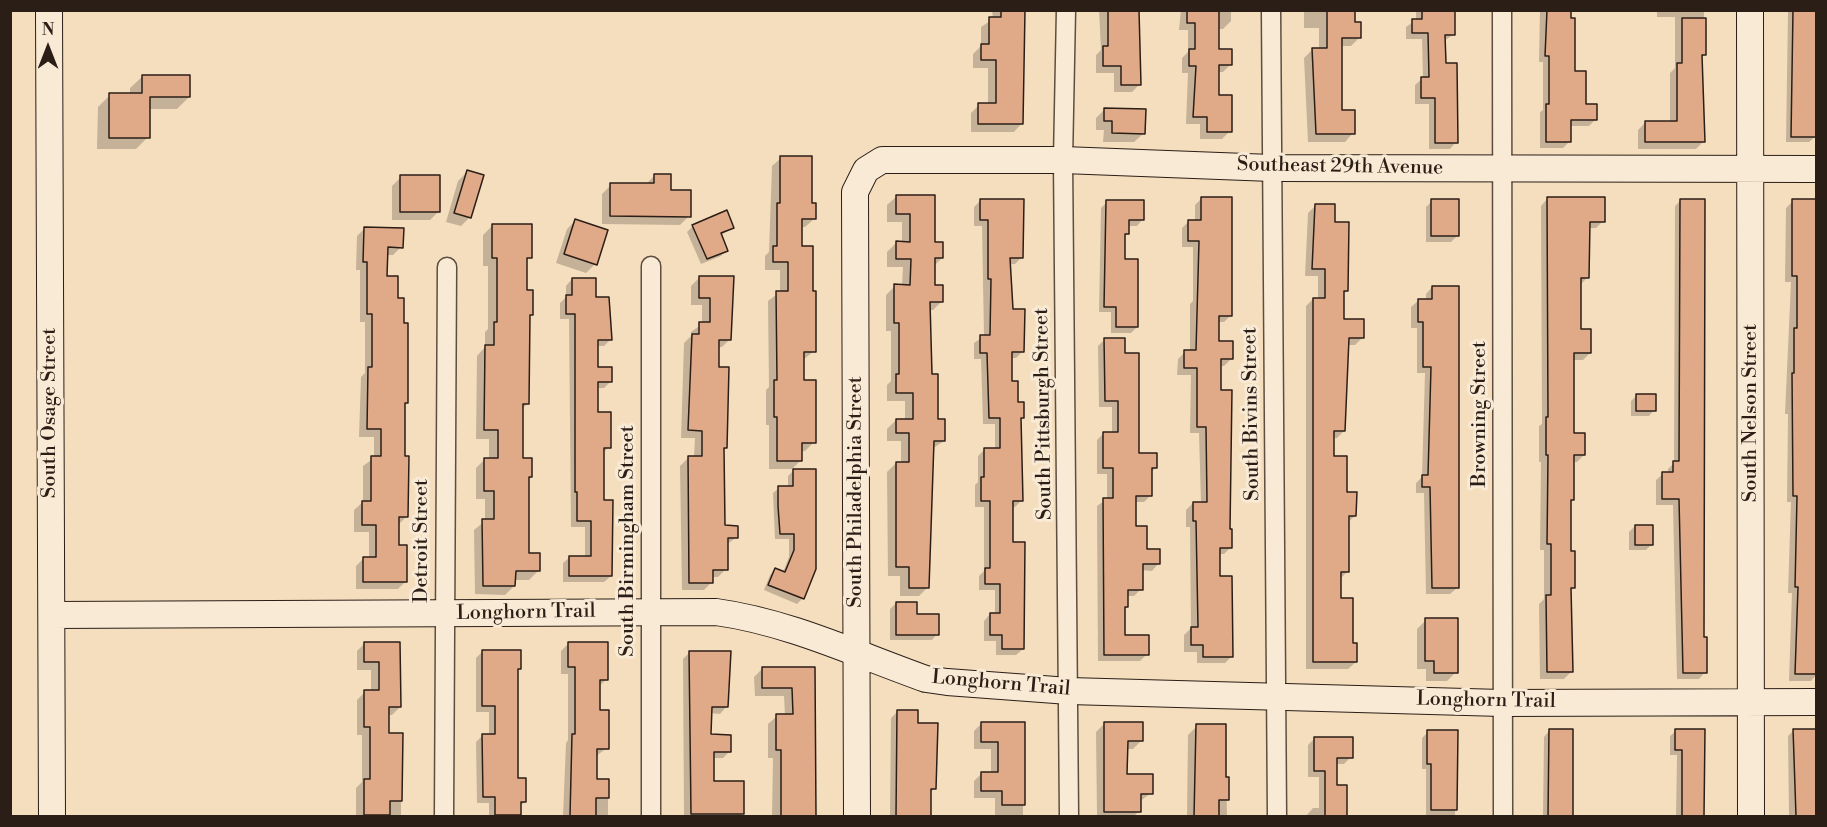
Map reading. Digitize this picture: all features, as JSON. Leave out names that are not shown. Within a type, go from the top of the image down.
[{"type":"street","name":"South Osage Street","points":[[49,10],[52,816]]},
{"type":"street","name":"South Pittsburgh Street","points":[[1066,10],[1063,160],[1070,691],[1069,816]]},
{"type":"street","name":"South Bivins Street","points":[[1271,10],[1277,816]]},
{"type":"street","name":"Browning Street","points":[[1502,10],[1503,816]]},
{"type":"street","name":"South Nelson Street","points":[[1750,10],[1751,816]]},
{"type":"street","name":"Southeast 29th Avenue","points":[[866,170],[882,160],[1063,160],[1272,168],[1816,169]]},
{"type":"street","name":"South Philadelphia Street","points":[[857,816],[855,192],[866,170]]},
{"type":"street","name":"South Birmingham Street","points":[[651,266],[651,816]]},
{"type":"street","name":"Detroit Street","points":[[444,816],[447,267]]},
{"type":"street","name":"Longhorn Trail","points":[[52,615],[716,612],[741,615],[801,633],[926,679],[1070,691],[1502,702],[1816,702]]},
{"type":"building","points":[[1001,10],[1025,10],[1023,124],[978,124],[978,103],[996,103],[996,60],[981,60],[981,44],[989,44],[989,17],[1001,17]]},
{"type":"building","points":[[1108,10],[1139,10],[1141,85],[1121,85],[1121,66],[1103,66],[1103,46],[1108,46]]},
{"type":"building","points":[[1187,10],[1219,10],[1219,49],[1232,49],[1232,65],[1219,65],[1219,95],[1232,95],[1232,132],[1207,132],[1207,117],[1193,117],[1196,66],[1189,66],[1189,49],[1195,49],[1195,23],[1187,23]]},
{"type":"building","points":[[1327,10],[1355,10],[1355,22],[1361,22],[1361,38],[1342,38],[1342,110],[1355,110],[1355,134],[1316,134],[1312,48],[1327,48]]},
{"type":"building","points":[[1422,10],[1455,10],[1455,35],[1445,35],[1446,63],[1457,63],[1458,143],[1435,143],[1435,98],[1421,98],[1421,77],[1429,77],[1428,33],[1412,33],[1412,19],[1422,19]]},
{"type":"building","points":[[1547,10],[1571,10],[1571,18],[1575,18],[1575,71],[1586,71],[1586,104],[1597,104],[1597,120],[1571,120],[1571,142],[1546,142],[1546,104],[1549,104],[1549,56],[1545,56]]},
{"type":"building","points":[[1793,10],[1816,10],[1816,137],[1791,137]]},
{"type":"building","points":[[1682,18],[1706,18],[1706,55],[1702,55],[1705,142],[1645,142],[1645,121],[1677,121],[1677,63],[1682,63]]},
{"type":"building","points":[[142,75],[190,75],[190,97],[150,97],[150,138],[109,138],[109,93],[142,93]]},
{"type":"building","points":[[1104,108],[1146,109],[1145,134],[1112,133],[1112,121],[1104,121]]},
{"type":"building","points":[[780,156],[812,156],[812,203],[816,203],[816,219],[802,219],[802,246],[813,246],[813,291],[816,291],[816,352],[804,352],[804,380],[816,380],[816,443],[802,443],[802,461],[777,461],[777,417],[774,417],[774,380],[777,380],[776,291],[788,291],[788,262],[773,262],[773,246],[777,246],[777,203],[780,203]]},
{"type":"building","points":[[467,170],[484,175],[471,218],[454,213]]},
{"type":"building","points":[[654,174],[671,174],[671,190],[691,190],[691,217],[610,216],[610,183],[654,183]]},
{"type":"building","points":[[400,175],[440,175],[440,212],[400,212]]},
{"type":"building","points":[[896,195],[935,195],[935,242],[943,242],[943,258],[935,258],[935,285],[943,285],[943,302],[930,302],[932,374],[938,374],[938,419],[945,419],[945,441],[934,441],[929,588],[909,588],[909,567],[896,567],[896,462],[909,462],[909,433],[896,433],[896,419],[913,419],[913,393],[896,393],[896,374],[899,374],[899,323],[894,323],[894,284],[910,285],[911,259],[896,259],[896,241],[910,242],[910,214],[896,214]]},
{"type":"building","points":[[1201,197],[1232,197],[1232,316],[1219,316],[1219,341],[1233,341],[1233,359],[1221,359],[1221,390],[1232,390],[1230,529],[1232,529],[1232,548],[1220,548],[1220,576],[1232,576],[1233,657],[1203,657],[1203,645],[1191,645],[1191,627],[1198,627],[1196,521],[1193,521],[1193,502],[1207,502],[1206,427],[1197,427],[1197,368],[1184,368],[1184,350],[1196,350],[1199,241],[1188,241],[1188,220],[1201,220]]},
{"type":"building","points":[[1547,197],[1605,197],[1605,222],[1590,222],[1589,278],[1581,278],[1581,329],[1591,329],[1591,353],[1574,353],[1574,433],[1585,433],[1585,455],[1574,455],[1574,500],[1571,500],[1571,551],[1575,551],[1575,588],[1571,588],[1573,672],[1547,672],[1546,595],[1551,595],[1551,544],[1547,544]]},
{"type":"building","points":[[980,199],[1024,199],[1023,258],[1010,258],[1013,309],[1025,309],[1024,352],[1012,352],[1012,381],[1018,381],[1018,402],[1024,402],[1024,418],[1021,418],[1023,501],[1013,501],[1013,542],[1025,542],[1024,649],[1002,649],[1002,635],[990,635],[990,613],[1000,613],[1000,584],[985,584],[985,568],[990,568],[990,501],[981,501],[981,477],[984,477],[984,448],[1000,448],[1000,418],[989,418],[987,353],[980,353],[980,335],[990,335],[991,279],[988,279],[988,220],[980,220]]},
{"type":"building","points":[[1431,199],[1459,199],[1459,236],[1431,236]]},
{"type":"building","points":[[1680,199],[1705,199],[1704,637],[1707,637],[1707,673],[1683,673],[1679,499],[1662,499],[1662,472],[1673,472],[1673,461],[1679,461]]},
{"type":"building","points":[[1792,199],[1816,199],[1816,674],[1795,674],[1798,587],[1795,587],[1797,496],[1793,496],[1792,373],[1794,373],[1794,328],[1797,328],[1797,276],[1792,276]]},
{"type":"building","points":[[1106,200],[1144,200],[1144,220],[1129,220],[1129,234],[1125,234],[1125,259],[1138,259],[1138,327],[1116,327],[1116,307],[1104,307]]},
{"type":"building","points":[[1315,204],[1335,204],[1335,222],[1349,222],[1348,291],[1344,291],[1344,319],[1364,319],[1364,338],[1349,338],[1345,431],[1334,431],[1334,456],[1347,456],[1347,492],[1357,492],[1356,516],[1349,516],[1349,572],[1341,572],[1341,598],[1353,598],[1353,643],[1357,643],[1357,662],[1313,662],[1313,298],[1325,298],[1325,269],[1312,269]]},
{"type":"building","points":[[727,210],[734,228],[721,233],[728,251],[707,259],[692,225]]},
{"type":"building","points":[[575,219],[608,230],[597,265],[564,254]]},
{"type":"building","points":[[492,224],[532,224],[532,258],[527,258],[527,290],[533,290],[533,315],[530,315],[529,404],[523,404],[523,458],[532,458],[532,477],[529,477],[529,553],[540,553],[540,571],[516,571],[515,586],[483,586],[482,519],[494,519],[494,491],[484,491],[484,458],[498,458],[498,430],[484,430],[485,345],[494,345],[494,322],[497,322],[497,258],[492,258]]},
{"type":"building","points":[[364,227],[404,228],[403,248],[388,247],[387,276],[398,276],[398,298],[404,298],[404,323],[408,323],[408,403],[405,403],[405,456],[409,456],[408,517],[399,517],[399,545],[407,545],[407,582],[363,582],[363,557],[376,557],[376,525],[362,525],[362,501],[371,501],[371,456],[381,456],[381,429],[367,429],[368,367],[372,367],[372,314],[367,314],[367,262],[363,262]]},
{"type":"building","points":[[699,276],[734,276],[731,340],[719,340],[719,367],[729,367],[727,448],[724,448],[725,525],[738,526],[738,538],[728,538],[728,570],[713,570],[713,583],[689,583],[688,456],[702,456],[702,431],[688,430],[692,334],[699,334],[699,322],[710,322],[710,298],[699,298]]},
{"type":"building","points":[[572,278],[596,278],[596,297],[609,297],[612,340],[598,340],[598,367],[612,367],[612,382],[598,382],[598,412],[611,412],[611,448],[604,448],[604,500],[613,500],[612,576],[569,576],[569,556],[591,556],[591,521],[577,521],[577,492],[575,492],[575,314],[566,314],[566,295],[572,295]]},
{"type":"building","points":[[1432,286],[1459,286],[1459,588],[1432,588],[1430,487],[1422,487],[1422,475],[1428,475],[1431,367],[1423,367],[1423,322],[1418,322],[1418,299],[1432,299]]},
{"type":"building","points":[[1104,338],[1125,338],[1125,353],[1139,353],[1139,453],[1157,453],[1157,468],[1152,468],[1152,496],[1136,496],[1136,526],[1147,526],[1147,549],[1160,549],[1160,564],[1143,564],[1143,590],[1128,590],[1128,607],[1125,607],[1125,635],[1149,635],[1149,655],[1104,655],[1103,498],[1113,498],[1113,468],[1103,468],[1103,432],[1118,432],[1118,401],[1105,401]]},
{"type":"building","points":[[1636,394],[1656,394],[1656,411],[1636,411]]},
{"type":"building","points":[[793,469],[816,469],[816,569],[804,599],[768,585],[775,568],[785,572],[794,550],[794,534],[780,534],[778,506],[778,486],[793,486]]},
{"type":"building","points":[[1635,525],[1653,525],[1653,545],[1635,545]]},
{"type":"building","points":[[896,602],[917,602],[917,614],[939,614],[939,635],[896,635]]},
{"type":"building","points":[[1425,618],[1458,618],[1458,673],[1434,673],[1434,661],[1425,661]]},
{"type":"building","points":[[364,642],[400,642],[401,707],[389,707],[389,733],[403,733],[402,801],[390,801],[390,815],[364,815],[364,779],[370,779],[370,727],[364,727],[364,690],[379,690],[379,662],[364,662]]},
{"type":"building","points":[[568,642],[608,642],[608,680],[600,680],[600,710],[609,710],[609,749],[597,749],[597,779],[609,779],[609,798],[596,798],[596,816],[570,816],[572,734],[575,734],[575,667],[568,667]]},
{"type":"building","points":[[482,650],[521,650],[521,669],[518,669],[518,778],[526,778],[526,802],[521,802],[521,815],[495,815],[495,797],[483,797],[482,734],[495,734],[495,706],[482,706]]},
{"type":"building","points":[[689,651],[731,651],[728,707],[712,707],[711,734],[731,735],[731,752],[714,752],[714,781],[744,781],[744,814],[691,814]]},
{"type":"building","points":[[762,667],[815,667],[816,816],[781,816],[781,750],[776,750],[776,714],[793,714],[792,688],[762,688]]},
{"type":"building","points":[[897,710],[918,710],[918,723],[938,723],[936,789],[931,789],[931,816],[896,816]]},
{"type":"building","points":[[981,722],[1025,722],[1025,805],[1002,805],[1002,791],[981,791],[981,772],[998,772],[998,742],[981,742]]},
{"type":"building","points":[[1104,722],[1143,722],[1143,741],[1128,741],[1127,774],[1153,774],[1153,794],[1141,794],[1141,812],[1104,812]]},
{"type":"building","points":[[1196,724],[1226,724],[1226,777],[1229,777],[1229,800],[1219,800],[1219,816],[1194,816]]},
{"type":"building","points":[[1549,729],[1573,729],[1573,816],[1548,816]]},
{"type":"building","points":[[1675,729],[1705,729],[1704,816],[1682,816],[1682,750],[1675,750]]},
{"type":"building","points":[[1793,729],[1816,729],[1816,816],[1796,816]]},
{"type":"building","points":[[1427,730],[1458,730],[1457,810],[1431,810],[1431,764],[1427,764]]},
{"type":"building","points":[[1314,737],[1353,737],[1353,758],[1337,758],[1337,785],[1347,785],[1347,816],[1325,816],[1325,771],[1314,771]]}]
